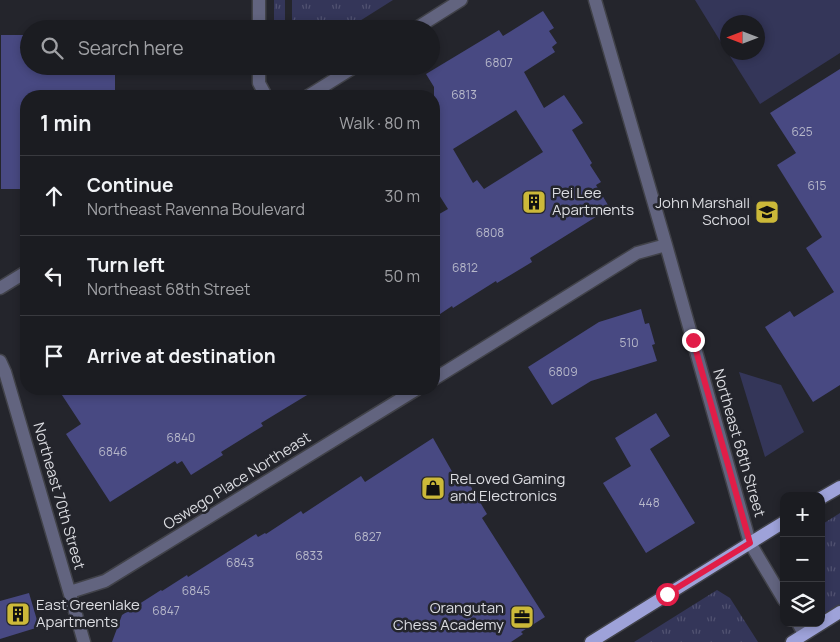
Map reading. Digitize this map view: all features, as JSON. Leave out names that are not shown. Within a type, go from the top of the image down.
[{"type":"main road","points":[[825,496],[840,487]]},
{"type":"main road","points":[[591,642],[780,524]]},
{"type":"main road","points":[[792,642],[801,629],[840,612]]},
{"type":"street","points":[[259,0],[259,20]]},
{"type":"street","points":[[429,20],[461,0]]},
{"type":"street","name":"Northeast 68th Street","points":[[594,0],[666,245],[750,543],[780,593]]},
{"type":"street","points":[[259,75],[259,83],[263,90]]},
{"type":"street","points":[[318,90],[342,75]]},
{"type":"street","points":[[440,375],[638,253],[666,245]]},
{"type":"street","points":[[0,288],[20,276]]},
{"type":"street","name":"Northeast 70th Street","points":[[0,361],[8,381],[84,642]]},
{"type":"street","name":"Oswego Place Northeast","points":[[70,592],[105,581],[407,395]]},
{"type":"green space","points":[[274,0],[285,0],[285,20],[274,20]]},
{"type":"green space","points":[[292,0],[393,0],[361,20],[292,20]]},
{"type":"green space","points":[[695,0],[840,0],[840,53],[760,104],[732,60],[765,60],[765,15],[720,15],[720,41]]},
{"type":"green space","points":[[739,372],[781,385],[804,432],[765,457]]},
{"type":"green space","points":[[840,513],[840,605],[825,614],[825,537],[825,522]]},
{"type":"green space","points":[[717,590],[730,598],[758,642],[634,642]]},
{"type":"building","points":[[543,11],[554,28],[549,31],[557,43],[552,47],[555,52],[524,72],[544,108],[564,95],[583,123],[572,130],[601,182],[596,185],[608,205],[605,207],[607,210],[530,258],[532,262],[440,314],[440,214],[448,209],[440,196],[440,90],[434,90],[427,75],[440,75],[440,66],[499,30],[503,36]],"holes":[[[516,110],[543,152],[484,189],[477,180],[473,183],[453,149]]]},
{"type":"building","points":[[1,35],[20,35],[20,75],[115,75],[115,90],[20,90],[20,189],[1,189]]},
{"type":"building","points":[[840,69],[840,385],[813,402],[765,327],[790,311],[794,317],[834,292],[806,248],[822,237],[777,165],[796,153],[770,113]]},
{"type":"building","points":[[641,309],[645,324],[649,323],[655,344],[652,345],[657,361],[591,381],[552,405],[528,367],[599,322]]},
{"type":"building","points":[[62,395],[307,395],[261,423],[263,426],[221,452],[223,455],[191,475],[182,461],[177,464],[175,461],[110,502],[66,434],[81,424]]},
{"type":"building","points":[[656,413],[670,436],[650,449],[695,523],[646,553],[603,483],[631,466],[615,438]]},
{"type":"building","points":[[433,438],[458,482],[467,480],[487,514],[482,518],[545,617],[521,632],[523,634],[511,642],[112,642],[122,615],[161,590],[187,575],[188,577],[256,534],[258,537],[266,534],[301,511],[303,514],[361,476],[365,482]]},
{"type":"building","name":"East Greenlake Apartments","points":[[29,593],[39,627],[0,639],[0,601]]},
{"type":"place","name":"Pei Lee Apartments","points":[[534,202]]},
{"type":"place","name":"John Marshall School","points":[[767,212]]},
{"type":"place","name":"ReLoved Gaming and Electronics","points":[[433,488]]},
{"type":"place","name":"East Greenlake Apartments","points":[[18,614]]},
{"type":"place","name":"Orangutan Chess Academy","points":[[522,617]]},
{"type":"route","points":[[667,594],[750,543],[693,340]]}]
